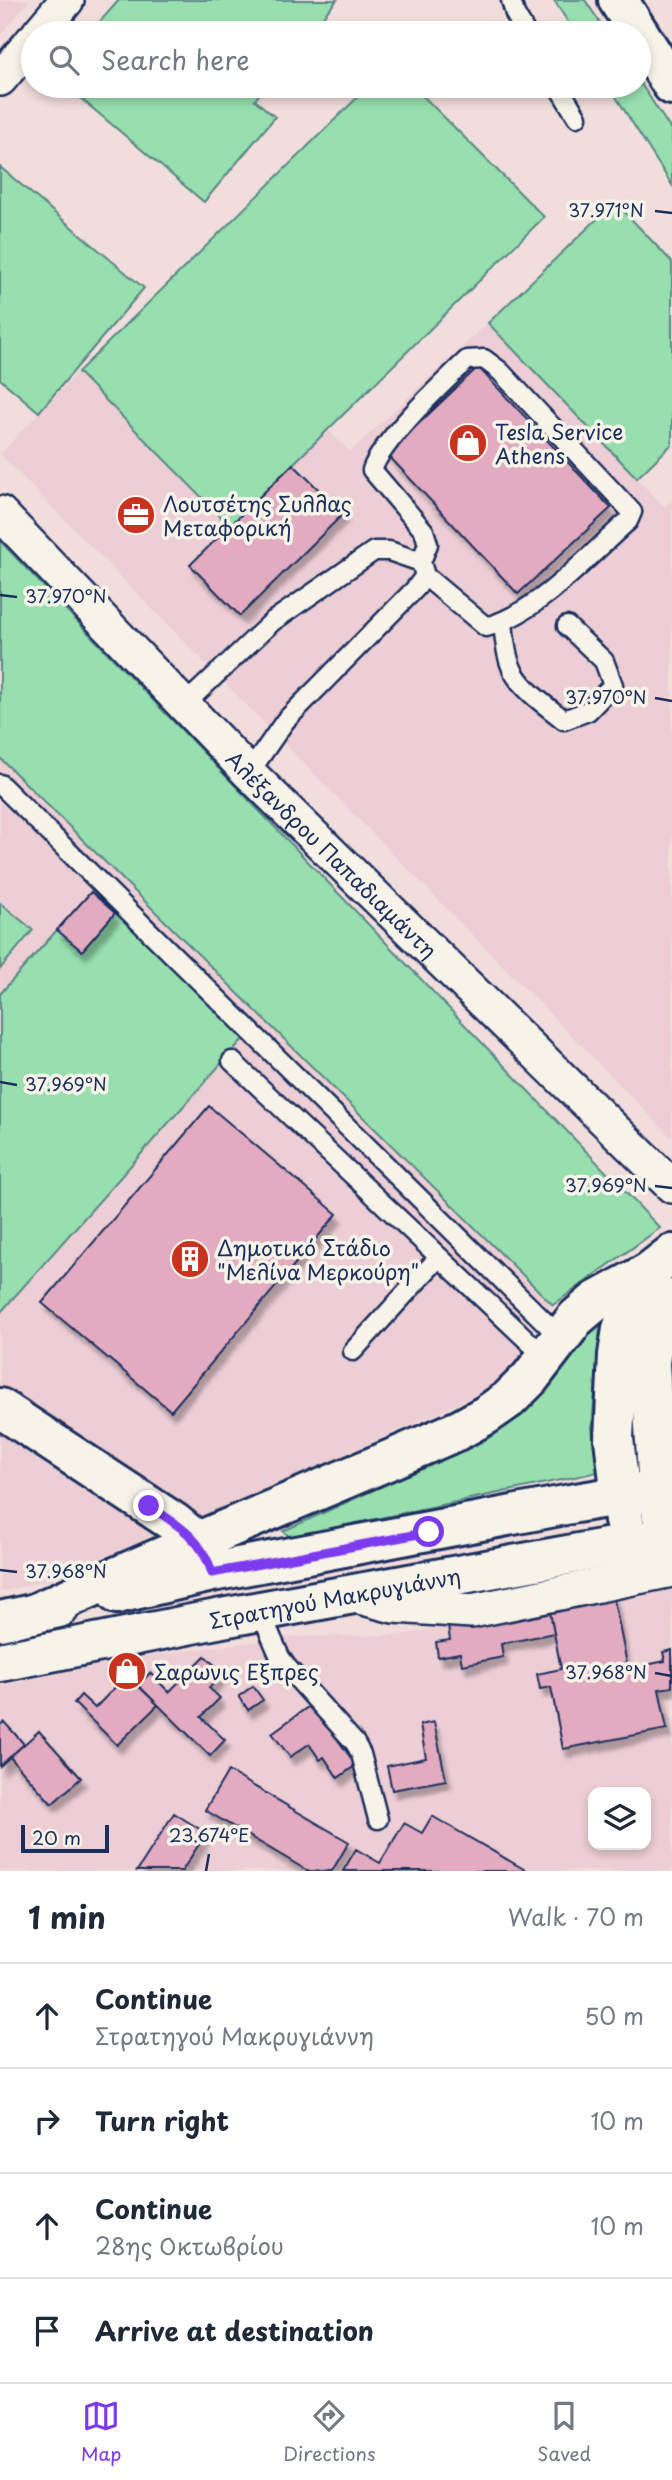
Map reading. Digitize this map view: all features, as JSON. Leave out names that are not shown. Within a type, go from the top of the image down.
[{"type":"main road","points":[[625,10],[639,21]]},
{"type":"main road","points":[[651,30],[672,46]]},
{"type":"main road","points":[[651,51],[672,85]]},
{"type":"main road","points":[[205,1557],[284,1506],[468,1425],[509,1399],[530,1378],[576,1318],[596,1301],[664,1275]]},
{"type":"main road","points":[[626,1545],[651,1490],[662,1407],[650,1363],[652,1343],[660,1316],[664,1275]]},
{"type":"main road","points":[[664,1275],[630,1304],[622,1329],[618,1355],[614,1439],[651,1490],[670,1548]]},
{"type":"main road","points":[[0,1408],[149,1506],[205,1557],[222,1618]]},
{"type":"main road","points":[[17,1618],[133,1568],[651,1490]]},
{"type":"main road","name":"Στρατηγού Μακρυγιάννη","points":[[0,1662],[350,1594],[626,1545],[670,1548]]},
{"type":"street","points":[[49,21],[67,0]]},
{"type":"street","points":[[0,79],[21,54]]},
{"type":"street","name":"Αλέξανδρου Παπαδιαμάντη","points":[[0,513],[249,773],[672,1186]]},
{"type":"street","points":[[350,1594],[394,1606],[472,1611],[670,1548]]},
{"type":"lane","points":[[511,0],[519,21]]},
{"type":"lane","points":[[565,98],[577,117]]},
{"type":"lane","points":[[185,704],[273,621],[374,551],[389,551],[423,569],[486,627],[503,622],[541,598],[628,521],[632,512],[500,370],[484,359],[467,360],[394,437],[375,461],[372,470],[424,531],[428,544],[423,569],[415,589],[285,721],[249,773]]},
{"type":"lane","points":[[503,622],[507,652],[516,676],[540,701],[564,720],[588,710],[613,685],[604,661],[567,626]]},
{"type":"lane","points":[[0,784],[553,1347]]},
{"type":"lane","points":[[232,1061],[439,1257],[553,1347]]},
{"type":"lane","points":[[353,1351],[439,1257]]},
{"type":"lane","points":[[260,1611],[286,1666],[355,1743],[361,1754],[378,1819]]},
{"type":"shaded area","points":[[0,0],[30,0],[0,35]]},
{"type":"shaded area","points":[[489,322],[664,507],[672,501],[672,1138],[0,454],[78,372],[230,525],[328,430],[350,452]]},
{"type":"shaded area","points":[[0,758],[553,1305],[507,1337],[520,1351],[520,1360],[493,1385],[453,1406],[82,1571],[0,1592]]},
{"type":"shaded area","points":[[672,1584],[672,1871],[0,1871],[0,1686],[145,1656],[290,1637],[400,1635]]},
{"type":"green space","points":[[119,0],[337,0],[319,21],[101,21]]},
{"type":"green space","points":[[554,0],[585,0],[599,21],[567,21]]},
{"type":"green space","points":[[80,98],[257,98],[255,100],[275,117],[204,202]]},
{"type":"green space","points":[[357,98],[425,98],[544,217],[230,526],[78,372]]},
{"type":"green space","points":[[617,98],[650,98],[672,131],[672,185]]},
{"type":"green space","points":[[0,167],[144,288],[39,412],[0,379]]},
{"type":"green space","points":[[615,202],[672,262],[672,444],[637,478],[488,323]]},
{"type":"green space","points":[[0,541],[660,1228],[553,1305],[0,758]]},
{"type":"green space","points":[[91,892],[250,1031],[0,1313],[0,994]]},
{"type":"green space","points":[[0,903],[33,930],[0,969]]},
{"type":"green space","points":[[598,1324],[600,1327],[592,1428],[598,1472],[290,1537],[283,1531],[482,1441],[517,1418],[545,1392],[583,1339]]},
{"type":"building","points":[[478,367],[611,508],[518,594],[387,454]]},
{"type":"building","points":[[293,464],[343,514],[240,616],[190,565]]},
{"type":"building","points":[[91,892],[115,913],[82,951],[57,930]]},
{"type":"building","name":"Δημοτικό Στάδιο \"Μελίνα Μερκούρη\"","points":[[209,1106],[337,1214],[171,1411],[42,1303]]},
{"type":"building","points":[[613,1595],[628,1669],[665,1661],[663,1652],[672,1650],[672,1687],[659,1689],[667,1729],[563,1749],[551,1687],[540,1689],[537,1674],[561,1669],[549,1607]]},
{"type":"building","points":[[549,1607],[554,1633],[501,1644],[503,1657],[462,1665],[460,1653],[438,1657],[436,1642],[450,1640],[448,1626]]},
{"type":"building","points":[[205,1656],[223,1673],[209,1688],[220,1698],[201,1717],[225,1740],[210,1756],[138,1685],[150,1673],[169,1692]]},
{"type":"building","points":[[127,1675],[158,1705],[117,1745],[74,1703],[81,1695],[95,1708]]},
{"type":"building","points":[[253,1686],[263,1700],[248,1710],[239,1696]]},
{"type":"building","points":[[312,1704],[356,1765],[338,1778],[324,1757],[320,1760],[309,1744],[290,1757],[272,1733]]},
{"type":"building","points":[[4,1722],[24,1744],[0,1766],[0,1725]]},
{"type":"building","points":[[434,1722],[446,1780],[392,1790],[387,1766],[426,1758],[420,1725]]},
{"type":"building","points":[[39,1731],[81,1778],[52,1804],[10,1757]]},
{"type":"building","points":[[228,1771],[349,1842],[332,1871],[308,1871],[205,1810]]},
{"type":"building","points":[[174,1813],[206,1833],[182,1871],[137,1871]]},
{"type":"building","points":[[432,1816],[527,1871],[343,1871],[356,1849],[380,1863],[404,1823],[422,1833]]},
{"type":"place","name":"Tesla Service Athens","points":[[468,443]]},
{"type":"place","name":"Λουτσέτης Συλλας Μεταφορική","points":[[136,515]]},
{"type":"place","name":"Δημοτικό Στάδιο \"Μελίνα Μερκούρη\"","points":[[190,1259]]},
{"type":"place","name":"Σαρωνις Εξπρες","points":[[127,1671]]},
{"type":"route","points":[[149,1506],[197,1541],[206,1553],[212,1573],[429,1532]]}]
